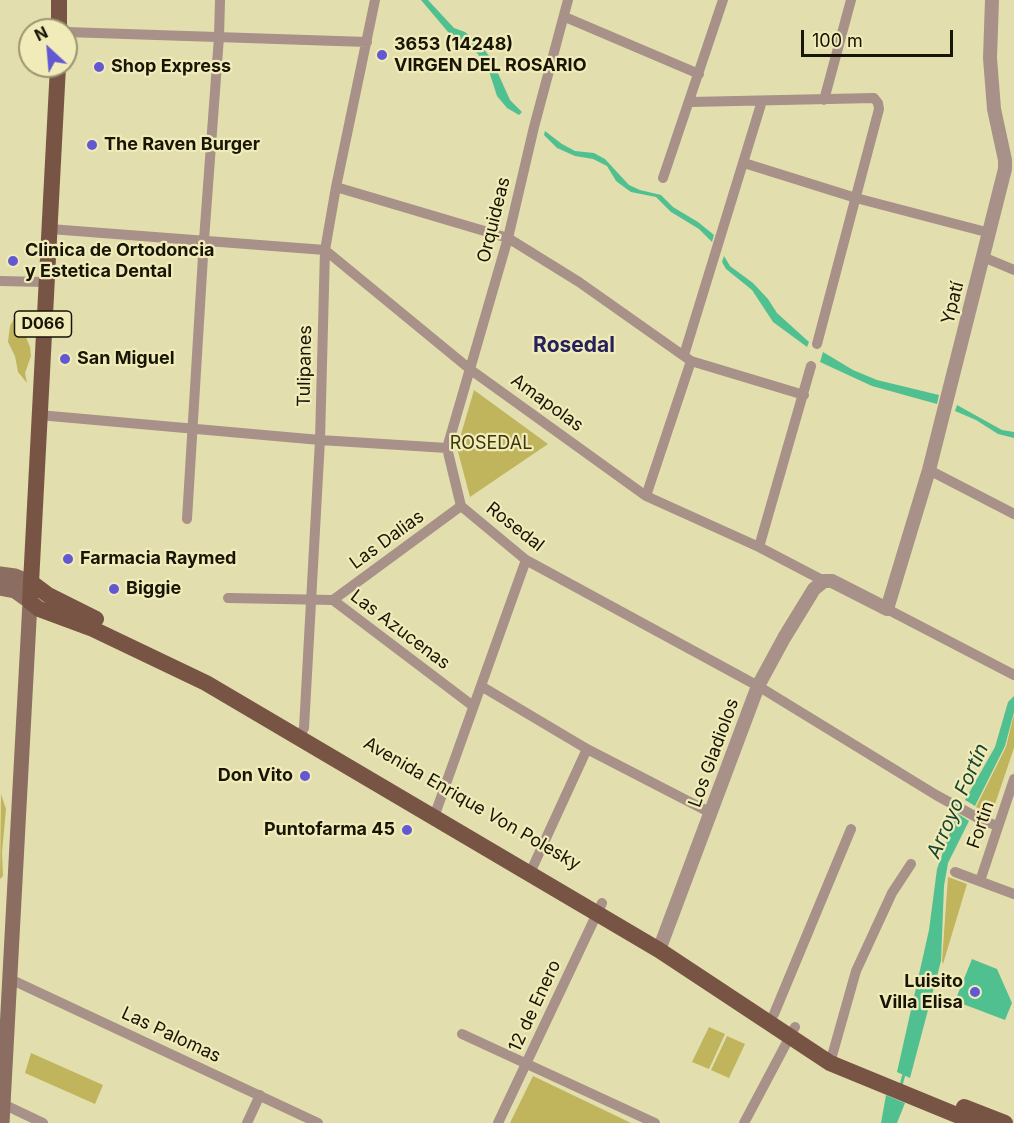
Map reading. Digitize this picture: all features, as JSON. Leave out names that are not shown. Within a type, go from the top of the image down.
[{"type":"main road","points":[[59,0],[59,18]]},
{"type":"main road","name":"D066","points":[[2,1123],[4,1025],[10,979],[57,78]]},
{"type":"main road","points":[[0,574],[15,576],[32,583]]},
{"type":"main road","name":"Avenida Enrique Von Polesky","points":[[32,583],[40,591],[72,608],[207,671],[301,732],[600,908],[774,1014],[792,1032]]},
{"type":"main road","points":[[0,588],[15,591],[30,602]]},
{"type":"main road","name":"Avenida Enrique Von Polesky","points":[[30,602],[39,609],[93,629],[162,660],[301,732]]},
{"type":"main road","name":"Avenida Enrique Von Polesky","points":[[660,945],[832,1058],[920,1096]]},
{"type":"main road","points":[[920,1096],[976,1123]]},
{"type":"main road","points":[[920,1096],[1005,1123]]},
{"type":"street","points":[[187,519],[220,0]]},
{"type":"street","name":"Tulipanes","points":[[301,732],[320,440],[325,250],[375,0]]},
{"type":"street","name":"Orquideas","points":[[447,448],[508,238],[534,127],[568,0]]},
{"type":"street","points":[[663,178],[723,0]]},
{"type":"street","points":[[824,100],[851,0]]},
{"type":"street","name":"Ypatí","points":[[887,609],[929,470],[983,257],[1009,171],[994,109],[991,68],[992,0]]},
{"type":"street","points":[[565,17],[699,74]]},
{"type":"street","points":[[78,32],[367,42]]},
{"type":"street","points":[[690,102],[874,98],[878,103],[879,109],[816,345]]},
{"type":"street","points":[[646,496],[762,101]]},
{"type":"street","points":[[744,163],[856,198],[990,232]]},
{"type":"street","points":[[336,187],[508,238],[579,282],[687,358],[804,394]]},
{"type":"street","points":[[50,229],[325,250]]},
{"type":"street","name":"Amapolas","points":[[325,250],[471,370],[646,496],[824,581],[832,581],[1014,675]]},
{"type":"street","points":[[983,257],[1014,270]]},
{"type":"street","points":[[0,282],[45,282]]},
{"type":"street","points":[[759,548],[811,366]]},
{"type":"street","points":[[39,415],[320,440],[447,448]]},
{"type":"street","name":"Rosedal","points":[[447,448],[461,506],[526,560],[758,686],[957,807],[997,826]]},
{"type":"street","points":[[929,470],[1014,514]]},
{"type":"street","name":"Las Dalias","points":[[333,600],[461,506]]},
{"type":"street","points":[[436,811],[526,560]]},
{"type":"street","name":"Los Gladiolos","points":[[660,945],[758,686],[814,588],[824,581]]},
{"type":"street","name":"Las Azucenas","points":[[228,598],[333,600],[473,706]]},
{"type":"street","points":[[481,686],[587,749],[711,813]]},
{"type":"street","points":[[532,868],[587,749]]},
{"type":"street","name":"Fortin","points":[[980,882],[1014,779]]},
{"type":"street","points":[[774,1014],[851,829]]},
{"type":"street","points":[[832,1058],[856,971],[892,893],[911,864]]},
{"type":"street","points":[[955,872],[1014,894]]},
{"type":"street","name":"12 de Enero","points":[[498,1123],[600,908]]},
{"type":"street","name":"Las Palomas","points":[[10,979],[318,1123]]},
{"type":"street","points":[[744,1123],[792,1032]]},
{"type":"street","points":[[462,1034],[655,1123]]},
{"type":"street","points":[[247,1123],[260,1095]]},
{"type":"street","points":[[3,1104],[43,1123]]},
{"type":"green space","points":[[22,310],[30,323],[25,335],[31,356],[25,373],[27,383],[18,372],[15,356],[8,342],[10,326]]},
{"type":"green space","name":"ROSEDAL","points":[[474,390],[548,444],[470,497],[457,448]]},
{"type":"green space","points":[[1014,714],[1014,748],[992,813],[989,814],[976,807],[1006,747]]},
{"type":"green space","points":[[1,794],[6,809],[2,852],[3,876],[0,879]]},
{"type":"green space","points":[[948,877],[967,884],[943,964],[942,961]]},
{"type":"green space","points":[[709,1027],[725,1034],[709,1069],[692,1062]]},
{"type":"green space","points":[[727,1036],[745,1044],[729,1078],[711,1070]]},
{"type":"green space","points":[[31,1053],[103,1085],[95,1104],[25,1073]]},
{"type":"green space","points":[[533,1076],[631,1123],[510,1123]]},
{"type":"shaded area","points":[[421,0],[428,0],[454,28],[465,32],[481,45],[492,60],[510,100],[522,112],[519,115],[507,108],[497,96],[488,68],[477,53],[470,45],[448,32]]},
{"type":"shaded area","points":[[545,131],[575,151],[594,153],[605,159],[629,185],[661,195],[673,207],[714,235],[712,242],[699,229],[671,212],[656,197],[631,192],[624,187],[616,181],[607,166],[593,159],[575,156],[557,148],[544,135]]},
{"type":"shaded area","points":[[724,256],[730,266],[753,283],[777,313],[809,342],[807,347],[773,322],[752,290],[726,269],[722,262]]},
{"type":"shaded area","points":[[823,352],[853,370],[877,380],[939,395],[937,404],[872,386],[820,362]]},
{"type":"shaded area","points":[[957,405],[1002,430],[1014,432],[1014,438],[998,434],[976,420],[955,411]]},
{"type":"shaded area","points":[[1014,696],[1014,712],[1005,746],[975,806],[965,800],[995,747],[1008,702]]},
{"type":"shaded area","points":[[957,813],[969,821],[948,863],[944,886],[941,961],[910,1078],[897,1072],[929,930],[937,869]]},
{"type":"shaded area","points":[[972,959],[997,969],[1012,1003],[1005,1020],[955,1001]]},
{"type":"shaded area","points":[[886,1095],[905,1103],[897,1123],[881,1123]]},
{"type":"waterway","name":"Arroyo Fortín","points":[[901,1085],[905,1071]]},
{"type":"place","name":"3653 (14248) VIRGEN DEL ROSARIO","points":[[382,55]]},
{"type":"place","name":"Shop Express","points":[[99,67]]},
{"type":"place","name":"The Raven Burger","points":[[92,145]]},
{"type":"place","name":"Clinica de Ortodoncia y Estetica Dental","points":[[13,261]]},
{"type":"place","name":"San Miguel","points":[[65,359]]},
{"type":"place","name":"Farmacia Raymed","points":[[68,559]]},
{"type":"place","name":"Biggie","points":[[114,589]]},
{"type":"place","name":"Don Vito","points":[[305,776]]},
{"type":"place","name":"Puntofarma 45","points":[[407,830]]},
{"type":"place","name":"Luisito Villa Elisa","points":[[975,992]]},
{"type":"district","name":"Rosedal","points":[[574,346]]}]
